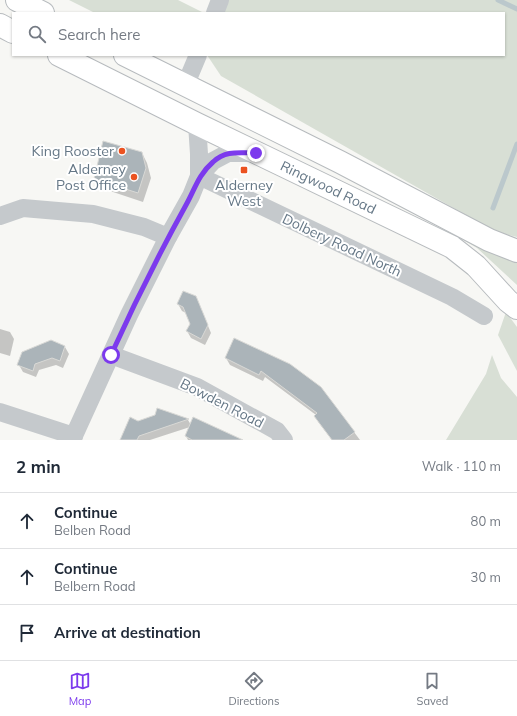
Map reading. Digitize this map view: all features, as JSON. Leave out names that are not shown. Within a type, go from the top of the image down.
[{"type":"highway","points":[[17,0],[40,12]]},
{"type":"highway","points":[[0,25],[12,31]]},
{"type":"highway","name":"Ringwood Road","points":[[61,56],[196,124],[452,247],[476,266],[508,301],[517,308]]},
{"type":"highway","name":"Ringwood Road","points":[[127,56],[340,162],[489,240],[517,251]]},
{"type":"street","points":[[215,12],[220,0]]},
{"type":"street","points":[[185,86],[198,56]]},
{"type":"street","points":[[0,412],[73,438],[129,315],[168,236],[191,196],[199,176],[200,154],[196,124]]},
{"type":"street","points":[[199,176],[213,161],[228,153],[256,153]]},
{"type":"street","name":"Dolbery Road North","points":[[199,176],[452,297],[484,316]]},
{"type":"street","points":[[0,216],[23,208],[93,214],[144,227],[168,236]]},
{"type":"street","name":"Bowden Road","points":[[111,355],[197,387],[277,432],[284,440]]},
{"type":"shaded area","points":[[69,0],[178,0],[202,12],[93,12]]},
{"type":"shaded area","points":[[221,0],[517,0],[517,237],[494,231],[221,76],[208,56],[505,56],[505,12],[216,12]]},
{"type":"shaded area","points":[[426,218],[517,257],[517,285],[477,248]]},
{"type":"shaded area","points":[[506,312],[517,327],[517,371],[498,335]]},
{"type":"shaded area","points":[[492,355],[501,378],[517,397],[517,440],[446,440],[486,374]]},
{"type":"building","points":[[103,141],[142,152],[146,168],[138,193],[94,179]]},
{"type":"building","points":[[183,291],[196,296],[208,325],[201,339],[186,331],[190,324],[183,307],[177,304]]},
{"type":"building","points":[[234,338],[290,364],[321,387],[355,432],[344,440],[332,440],[314,416],[317,413],[261,371],[259,375],[225,358]]},
{"type":"building","points":[[51,340],[65,346],[60,361],[52,358],[35,364],[33,371],[17,365],[22,352]]},
{"type":"building","points":[[157,408],[189,419],[139,436],[137,440],[120,440],[130,417],[138,421],[155,415]]},
{"type":"building","points":[[193,417],[243,440],[192,440],[185,436]]},
{"type":"waterway","points":[[498,0],[517,9]]},
{"type":"waterway","points":[[493,208],[517,144]]},
{"type":"place","name":"King Rooster","points":[[122,151]]},
{"type":"place","name":"Alderney West","points":[[244,170]]},
{"type":"place","name":"Alderney Post Office","points":[[134,177]]},
{"type":"route","points":[[111,355],[168,236],[191,196],[199,176],[213,161],[228,153],[256,153]]}]
